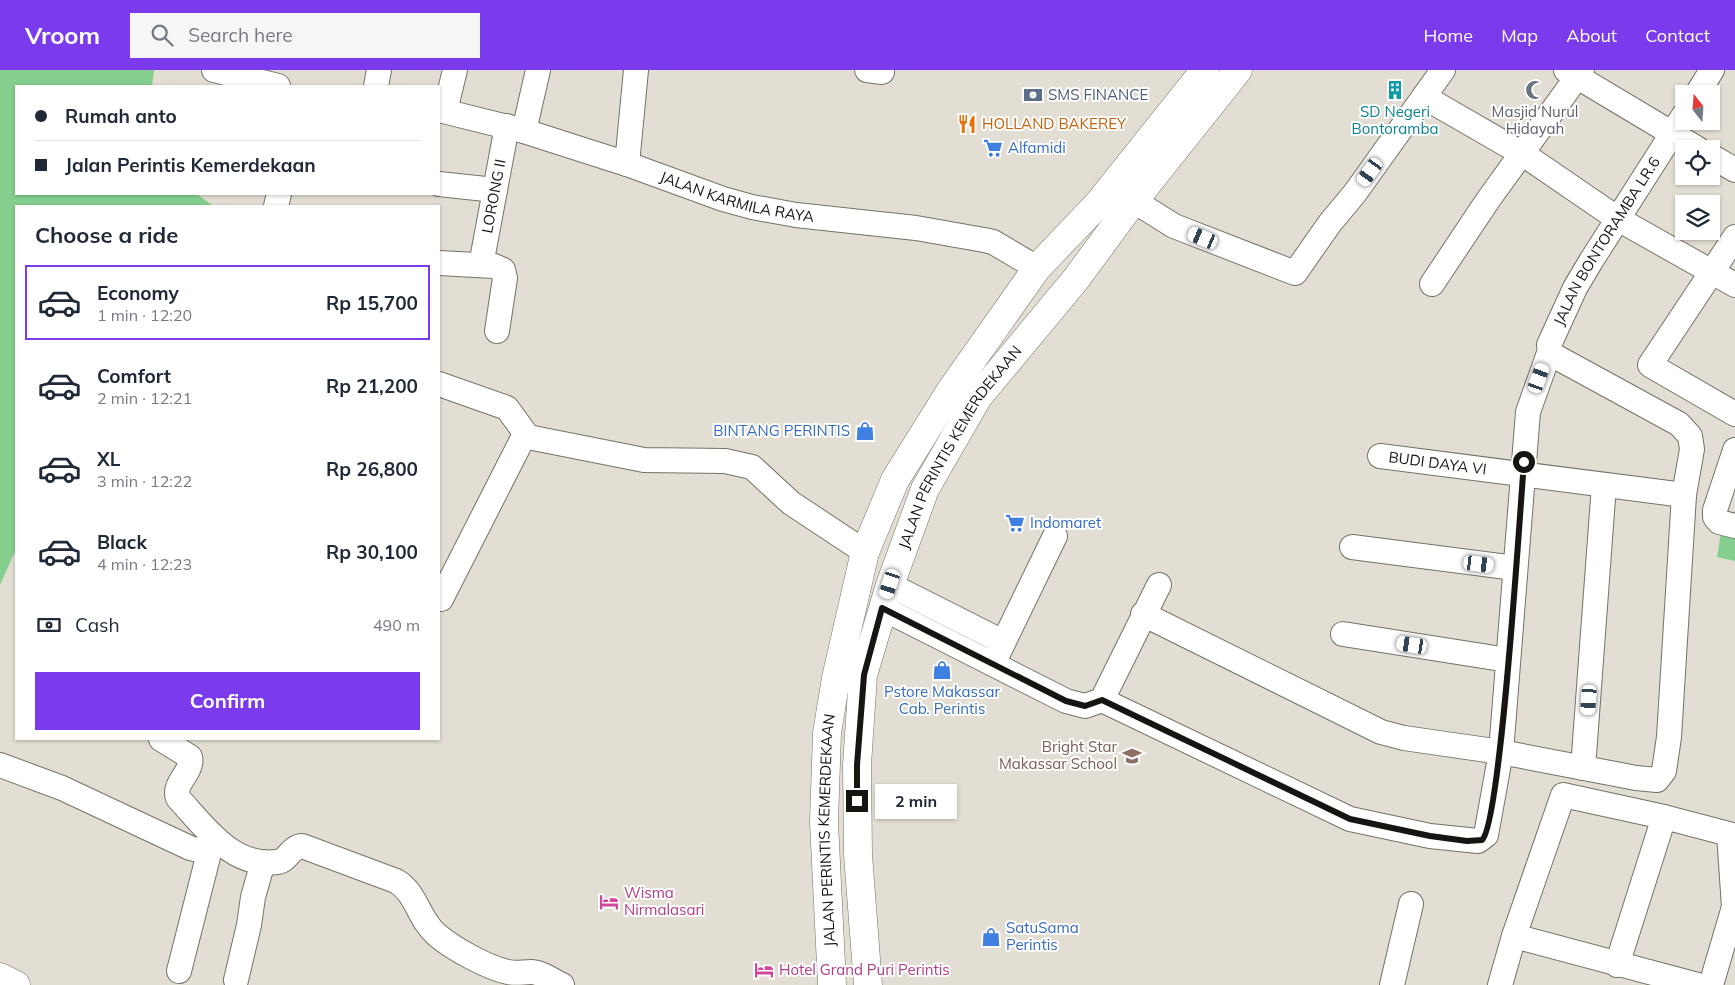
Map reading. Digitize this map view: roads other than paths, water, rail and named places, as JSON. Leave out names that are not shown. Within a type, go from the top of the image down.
[{"type":"main road","name":"JALAN PERINTIS KEMERDEKAAN","points":[[832,985],[824,822],[827,733],[836,678],[865,552],[895,480],[935,412],[1037,268],[1098,204],[1205,70]]},
{"type":"main road","name":"JALAN PERINTIS KEMERDEKAAN","points":[[868,985],[858,855],[857,765],[864,675],[886,596],[925,489],[978,398],[1076,279],[1134,201],[1238,70]]},
{"type":"main road","points":[[0,976],[16,985]]},
{"type":"street","points":[[205,85],[209,70]]},
{"type":"street","points":[[214,70],[274,85]]},
{"type":"street","points":[[376,85],[379,70]]},
{"type":"street","points":[[442,111],[455,70]]},
{"type":"street","name":"LORONG II","points":[[480,265],[495,190],[538,70]]},
{"type":"street","points":[[627,164],[636,70]]},
{"type":"street","points":[[1134,201],[1174,226],[1295,273],[1443,70]]},
{"type":"street","points":[[1703,85],[1712,70]]},
{"type":"street","points":[[1432,284],[1576,72],[1675,122]]},
{"type":"street","points":[[1424,97],[1522,154],[1618,218],[1735,285]]},
{"type":"street","name":"JALAN KARMILA RAYA","points":[[442,111],[516,129],[627,164],[723,199],[772,211],[916,228],[993,242],[1037,268]]},
{"type":"street","name":"JALAN BONTORAMBA LR.6","points":[[1549,345],[1575,288],[1675,129]]},
{"type":"street","points":[[1683,130],[1691,140]]},
{"type":"street","points":[[1720,161],[1735,170]]},
{"type":"street","points":[[440,184],[495,190]]},
{"type":"street","points":[[1735,236],[1650,365],[1735,414]]},
{"type":"street","points":[[440,263],[499,267],[505,278],[497,331]]},
{"type":"street","points":[[1102,700],[1350,819],[1384,828],[1467,841],[1482,840],[1486,835],[1501,752],[1528,412],[1548,353],[1686,429],[1692,449],[1684,495],[1669,737],[1662,775],[1653,780],[1501,752],[1404,738],[1381,732],[1143,614]]},
{"type":"street","points":[[440,384],[507,408],[528,437],[644,460],[725,461],[752,467],[791,502],[865,552]]},
{"type":"street","points":[[440,598],[525,434]]},
{"type":"street","points":[[1735,450],[1715,510],[1715,517],[1719,522],[1735,526]]},
{"type":"street","name":"BUDI DAYA VI","points":[[1380,456],[1684,495]]},
{"type":"street","points":[[1583,768],[1604,485]]},
{"type":"street","points":[[993,664],[1055,536]]},
{"type":"street","points":[[1352,547],[1515,568]]},
{"type":"street","points":[[886,596],[993,664],[1066,701],[1085,706],[1102,700],[1159,585]]},
{"type":"street","points":[[886,596],[1004,642]]},
{"type":"street","points":[[1343,634],[1508,660]]},
{"type":"street","points":[[163,740],[190,756],[191,766],[176,794],[212,846],[180,971]]},
{"type":"street","points":[[0,765],[62,788],[176,843],[212,846],[244,858],[263,862],[280,862],[295,848],[302,846],[396,881],[409,890],[434,932],[449,943],[503,971],[516,973],[533,972],[562,985]]},
{"type":"street","points":[[1500,985],[1514,936],[1563,795],[1664,817],[1730,834],[1734,907],[1711,985]]},
{"type":"street","points":[[1617,965],[1664,817]]},
{"type":"street","points":[[236,980],[250,925],[253,897],[263,862]]},
{"type":"street","points":[[1392,985],[1410,904]]},
{"type":"street","points":[[1514,936],[1617,965],[1698,985]]},
{"type":"place","name":"SD Negeri Bontoramba","points":[[1395,90]]},
{"type":"place","name":"Masjid Nurul Hidayah","points":[[1535,90]]},
{"type":"place","name":"SMS FINANCE","points":[[1033,95]]},
{"type":"place","name":"HOLLAND BAKEREY","points":[[967,124]]},
{"type":"place","name":"Alfamidi","points":[[993,148]]},
{"type":"place","name":"BINTANG PERINTIS","points":[[865,431]]},
{"type":"place","name":"Indomaret","points":[[1015,523]]},
{"type":"place","name":"Pstore Makassar Cab. Perintis","points":[[942,670]]},
{"type":"place","name":"Bright Star Makassar School","points":[[1132,756]]},
{"type":"place","name":"Wisma Nirmalasari","points":[[609,902]]},
{"type":"place","name":"SatuSama Perintis","points":[[991,937]]},
{"type":"place","name":"Hotel Grand Puri Perintis","points":[[764,970]]}]
